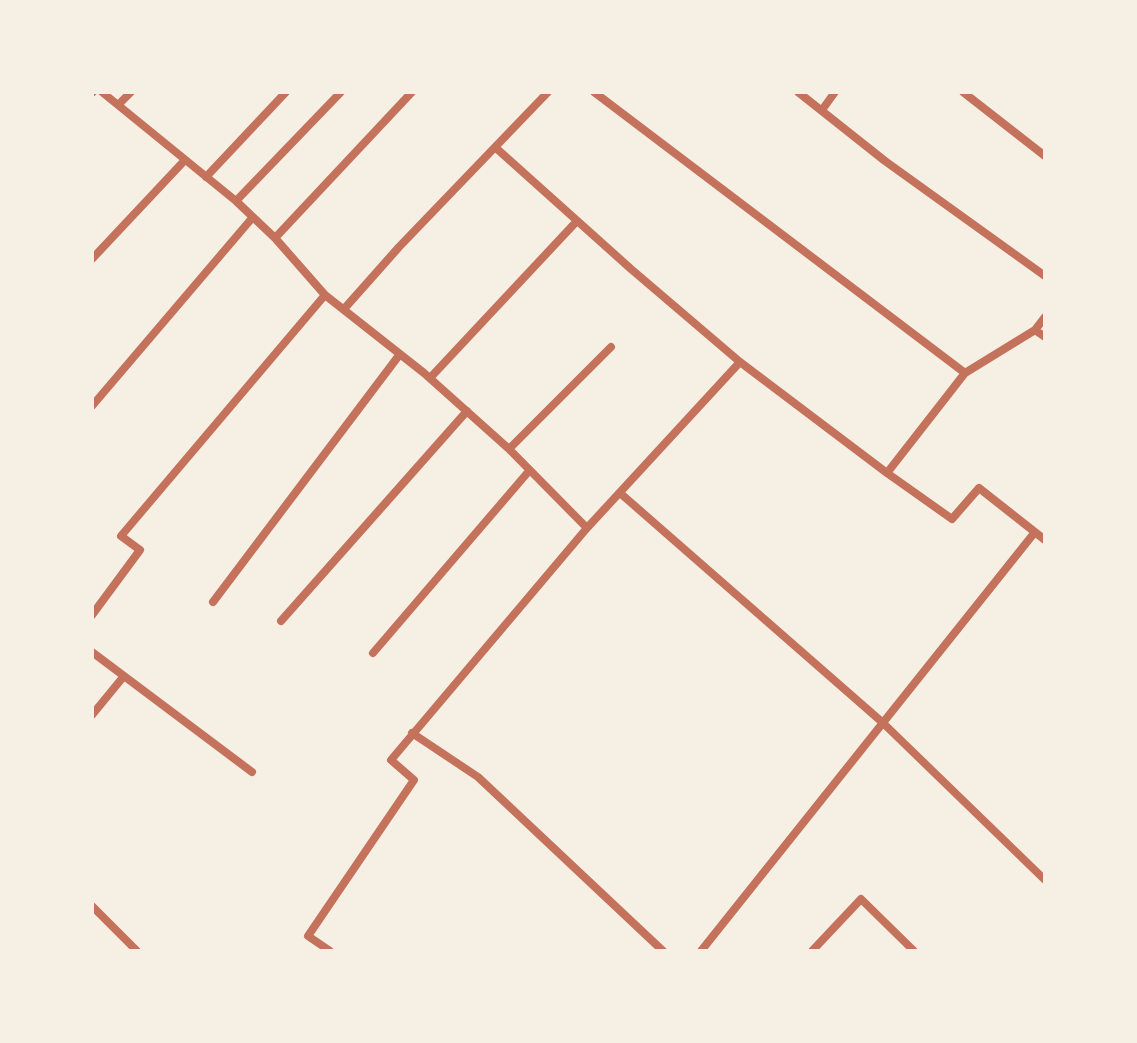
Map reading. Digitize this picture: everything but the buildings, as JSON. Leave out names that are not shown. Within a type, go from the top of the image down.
[{"type":"street","points":[[102,92],[236,201],[275,238],[325,295],[430,378],[509,449],[587,528]]},
{"type":"street","points":[[118,105],[131,92]]},
{"type":"street","points":[[206,177],[286,92]]},
{"type":"street","points":[[236,201],[341,92]]},
{"type":"street","points":[[275,238],[412,92]]},
{"type":"street","points":[[344,309],[548,92]]},
{"type":"street","points":[[594,92],[965,373]]},
{"type":"street","points":[[798,92],[885,161],[1045,276]]},
{"type":"street","points":[[822,110],[835,92]]},
{"type":"street","points":[[963,92],[1045,156]]},
{"type":"street","points":[[496,148],[576,222],[740,362],[887,473],[952,519],[979,488],[1045,540]]},
{"type":"street","points":[[92,259],[185,160]]},
{"type":"street","points":[[92,406],[253,217]]},
{"type":"street","points":[[430,378],[576,222]]},
{"type":"street","points":[[92,615],[140,550],[121,536],[325,295]]},
{"type":"street","points":[[887,473],[965,373],[1035,330],[1045,317]]},
{"type":"street","points":[[1035,330],[1045,337]]},
{"type":"street","points":[[509,449],[611,347]]},
{"type":"street","points":[[213,602],[400,354]]},
{"type":"street","points":[[330,951],[308,936],[414,780],[391,760],[587,528],[740,362]]},
{"type":"street","points":[[281,621],[467,411]]},
{"type":"street","points":[[373,653],[529,471]]},
{"type":"street","points":[[620,493],[882,722],[1045,880]]},
{"type":"street","points":[[701,951],[1035,532]]},
{"type":"street","points":[[92,652],[252,772]]},
{"type":"street","points":[[92,715],[124,676]]},
{"type":"street","points":[[412,733],[478,777],[663,951]]},
{"type":"street","points":[[812,951],[861,899],[914,951]]},
{"type":"street","points":[[92,906],[137,951]]}]
